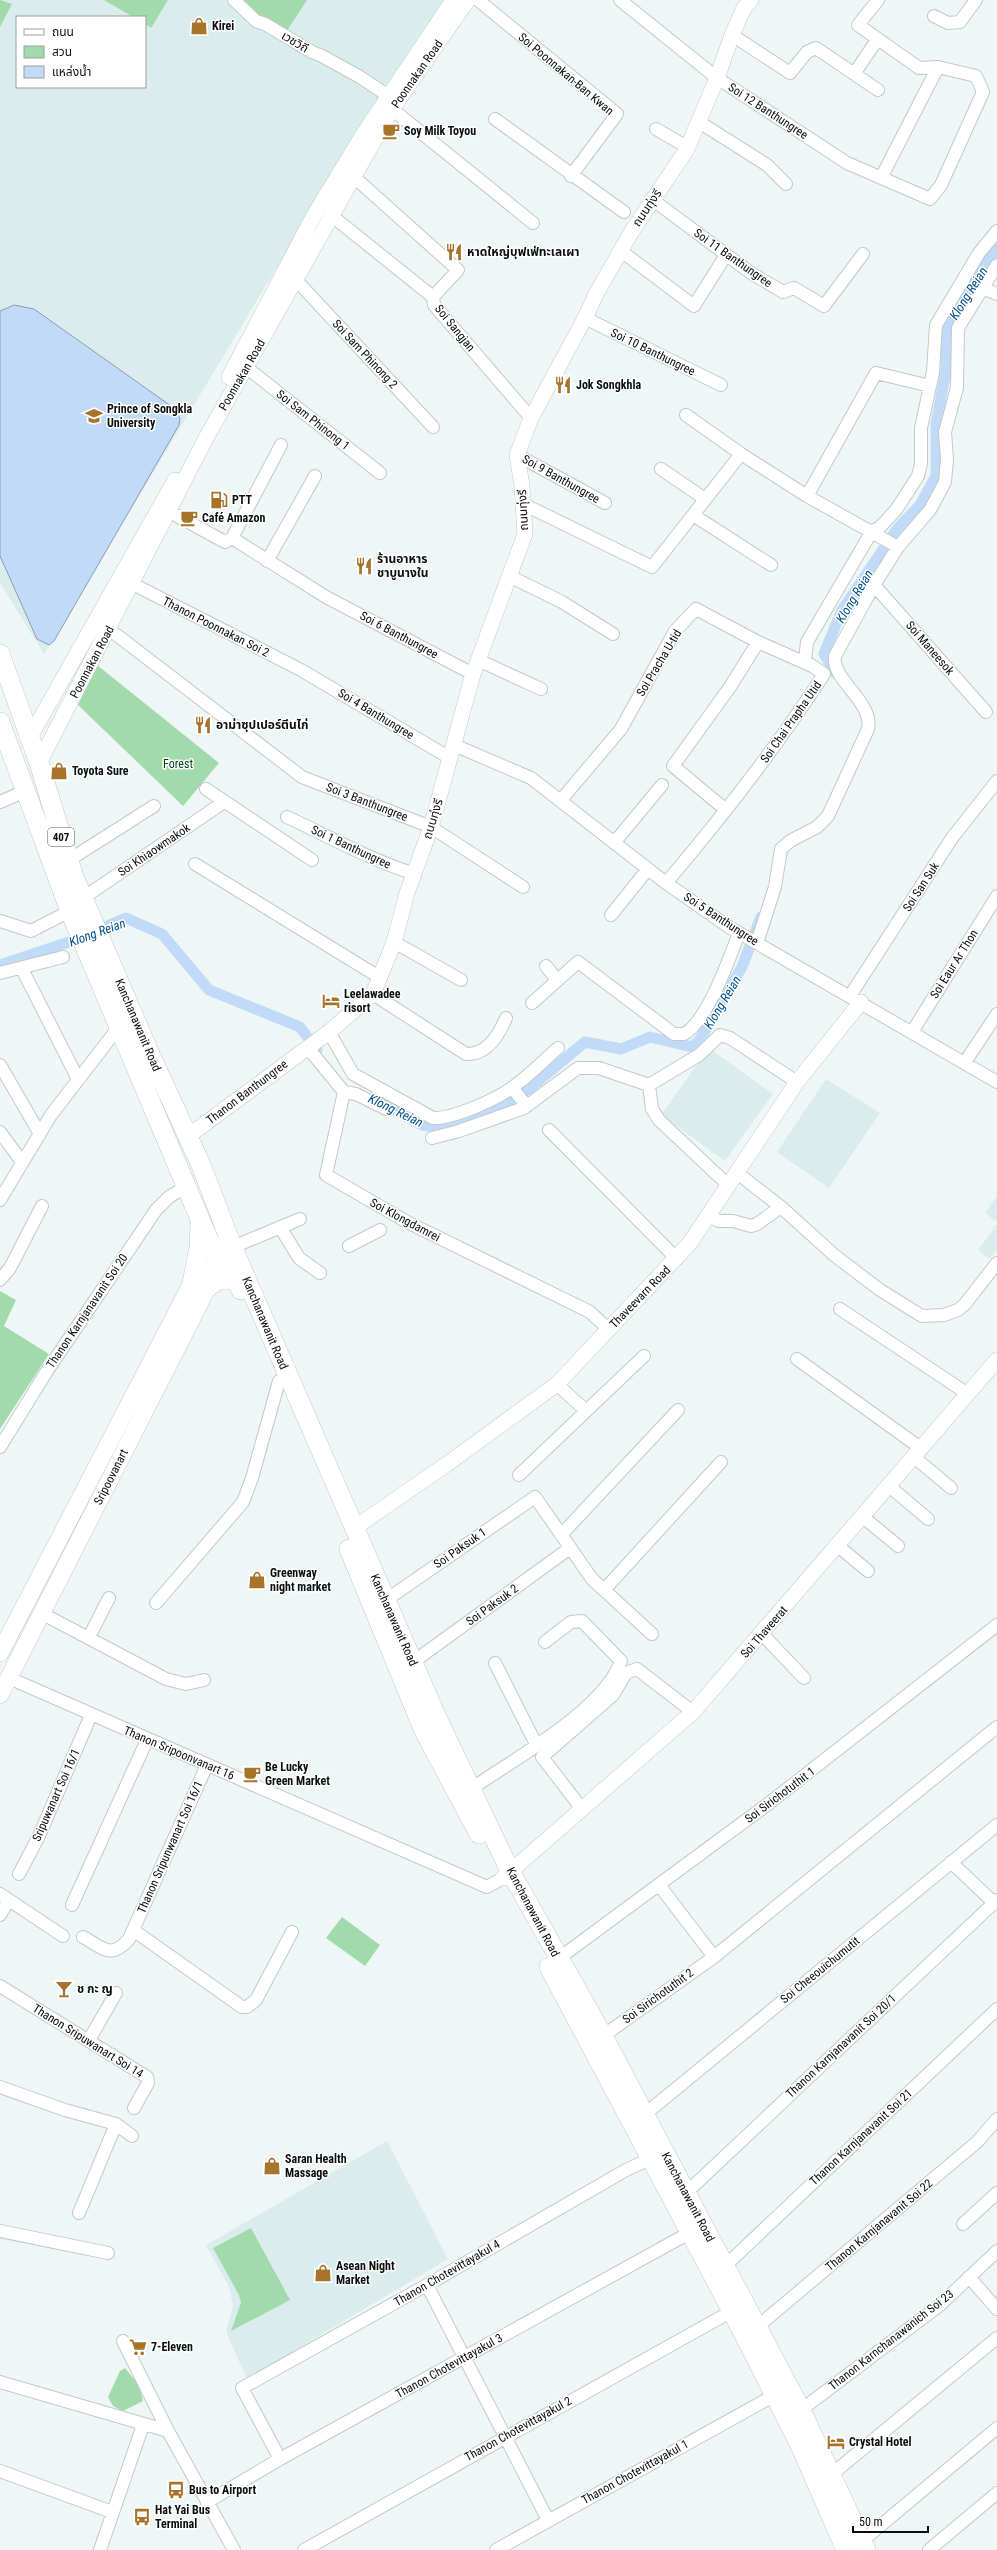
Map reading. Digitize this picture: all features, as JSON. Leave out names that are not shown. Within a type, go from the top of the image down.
[{"type":"main road","name":"Kanchanawanit Road","points":[[0,654],[39,763],[68,860],[79,909]]},
{"type":"main road","name":"Kanchanawanit Road","points":[[0,722],[25,791],[98,953],[201,1165],[232,1246],[242,1280],[279,1381],[424,1731],[603,2036],[686,2193],[697,2228],[739,2308],[757,2327],[801,2410],[831,2475],[858,2547]]},
{"type":"main road","points":[[9,746],[30,737]]},
{"type":"main road","points":[[18,772],[39,763]]},
{"type":"main road","name":"Kanchanawanit Road","points":[[98,953],[118,1028],[187,1186],[216,1257],[242,1280],[471,1789],[507,1874],[577,2023],[612,2082],[652,2158],[697,2228],[725,2266],[739,2308],[775,2395],[858,2547]]},
{"type":"main road","points":[[216,1257],[220,1241],[219,1214]]},
{"type":"main road","points":[[200,1217],[200,1285],[218,1280],[242,1280]]},
{"type":"main road","name":"Sripoovanart","points":[[0,1652],[44,1566],[216,1257]]},
{"type":"main road","name":"Sripoovanart","points":[[0,1695],[61,1575],[200,1285]]},
{"type":"main road","points":[[44,1566],[61,1575]]},
{"type":"street","name":"เวชวิถี","points":[[234,0],[256,21],[265,24],[312,52],[360,77],[384,93],[388,106]]},
{"type":"street","name":"Poonnakan Road","points":[[39,763],[109,628],[126,580],[202,429],[312,219],[388,106],[453,0]]},
{"type":"street","name":"Poonnakan Road","points":[[30,737],[126,580],[170,512],[206,438],[354,177],[388,106],[468,0]]},
{"type":"street","name":"Soi Poonnakan-Ban Kwan","points":[[478,0],[617,114],[571,176]]},
{"type":"street","name":"Soi 12 Banthungree","points":[[620,0],[717,78],[847,163],[930,199],[941,185],[984,92],[976,76],[938,66]]},
{"type":"street","name":"ถนนทุ่งรี","points":[[308,1048],[373,994],[394,942],[414,874],[431,827],[473,674],[525,534],[517,455],[531,418],[585,318],[596,294],[687,147],[717,78],[732,35],[744,8],[751,0]]},
{"type":"street","points":[[878,0],[858,25],[918,68],[938,66]]},
{"type":"street","points":[[934,16],[948,23],[960,22],[976,0]]},
{"type":"street","points":[[732,35],[790,73],[807,52],[816,48],[878,90]]},
{"type":"street","points":[[854,74],[877,40]]},
{"type":"street","points":[[881,178],[938,66]]},
{"type":"street","points":[[388,106],[533,222]]},
{"type":"street","points":[[495,119],[571,176],[624,212]]},
{"type":"street","points":[[699,122],[767,165],[786,184]]},
{"type":"street","points":[[656,129],[687,147]]},
{"type":"street","name":"Soi Sangjan","points":[[354,177],[458,270],[433,297],[434,305],[531,418]]},
{"type":"street","name":"Soi 11 Banthungree","points":[[653,200],[726,255],[783,292],[794,288],[824,306],[863,254]]},
{"type":"street","points":[[332,216],[433,297]]},
{"type":"street","points":[[872,531],[880,527],[896,510],[918,476],[922,428],[930,386],[936,325],[979,253],[997,231]]},
{"type":"street","points":[[621,252],[694,306],[726,255]]},
{"type":"street","points":[[757,943],[775,887],[781,849],[823,823],[834,805],[849,774],[869,724],[867,714],[835,666],[834,660],[836,652],[897,546],[930,510],[945,482],[947,458],[945,432],[957,388],[958,328],[997,265]]},
{"type":"street","name":"Soi Sam Phinong 2","points":[[296,280],[433,427]]},
{"type":"street","points":[[982,288],[997,294]]},
{"type":"street","name":"Soi 10 Banthungree","points":[[585,318],[721,385]]},
{"type":"street","name":"Soi Sam Phinong 1","points":[[246,367],[380,473]]},
{"type":"street","points":[[807,496],[876,373],[930,386]]},
{"type":"street","points":[[686,415],[741,454],[807,496],[897,546]]},
{"type":"street","points":[[170,512],[225,542],[232,538],[281,445]]},
{"type":"street","points":[[523,504],[652,567],[741,454]]},
{"type":"street","name":"Soi 9 Banthungree","points":[[517,455],[605,502]]},
{"type":"street","points":[[661,469],[706,499]]},
{"type":"street","points":[[267,561],[315,476]]},
{"type":"street","points":[[693,515],[771,565]]},
{"type":"street","name":"Soi Chai Prapha Utid","points":[[666,883],[774,749],[824,674],[805,661],[807,642],[872,531]]},
{"type":"street","name":"Soi 6 Banthungree","points":[[232,538],[326,597],[473,674]]},
{"type":"street","points":[[509,576],[562,602],[613,634]]},
{"type":"street","name":"Thanon Poonnakan Soi 2","points":[[126,580],[301,670]]},
{"type":"street","name":"Soi Maneesok","points":[[874,584],[986,712]]},
{"type":"street","name":"Soi Pracha U-tid","points":[[561,800],[621,729],[675,631],[696,609],[758,642],[810,665]]},
{"type":"street","name":"Soi 3 Banthungree","points":[[109,628],[302,777],[431,827],[523,887]]},
{"type":"street","points":[[726,810],[673,766],[758,642]]},
{"type":"street","points":[[478,660],[541,689]]},
{"type":"street","name":"Soi 4 Banthungree","points":[[301,670],[452,751]]},
{"type":"street","name":"Soi 5 Banthungree","points":[[452,751],[531,778],[666,883],[739,933],[856,999],[997,1082]]},
{"type":"street","name":"Soi San Suk","points":[[856,999],[952,838],[997,781]]},
{"type":"street","points":[[614,843],[662,786]]},
{"type":"street","points":[[206,789],[312,860]]},
{"type":"street","points":[[0,802],[25,791]]},
{"type":"street","name":"Soi Khiaowmakok","points":[[0,921],[31,931],[79,909],[224,802]]},
{"type":"street","points":[[68,860],[154,806]]},
{"type":"street","name":"Soi 1 Banthungree","points":[[287,817],[341,845],[384,864],[414,874]]},
{"type":"street","points":[[195,864],[379,977]]},
{"type":"street","points":[[611,915],[648,869]]},
{"type":"street","name":"Soi Eaur Ar Thon","points":[[912,1032],[997,896]]},
{"type":"street","points":[[532,1003],[578,962],[674,1034],[684,1034],[695,1023],[719,985],[739,933]]},
{"type":"street","points":[[394,942],[461,980]]},
{"type":"street","points":[[0,973],[22,969],[63,957]]},
{"type":"street","points":[[546,966],[557,980]]},
{"type":"street","points":[[22,969],[78,1079]]},
{"type":"street","points":[[373,994],[466,1054],[476,1054],[495,1040],[506,1018]]},
{"type":"street","name":"Thaveevarn Road","points":[[353,1528],[447,1464],[557,1384],[677,1259],[690,1243],[797,1082],[856,999]]},
{"type":"street","points":[[965,1062],[997,1014]]},
{"type":"street","points":[[0,1200],[40,1134],[78,1079],[118,1028]]},
{"type":"street","points":[[432,1138],[459,1131],[525,1104],[578,1068],[599,1068],[649,1085],[700,1055],[720,1035],[730,1038],[797,1082]]},
{"type":"street","points":[[324,1036],[353,1074],[429,1116],[445,1117],[514,1090],[558,1048]]},
{"type":"street","points":[[308,1048],[344,1092],[356,1094],[386,1109]]},
{"type":"street","name":"Thanon Banthungree","points":[[187,1137],[308,1048]]},
{"type":"street","points":[[0,1065],[40,1134]]},
{"type":"street","points":[[649,1085],[652,1109],[658,1120],[728,1185]]},
{"type":"street","points":[[514,1090],[525,1104]]},
{"type":"street","name":"Soi Klongdamrei","points":[[344,1092],[326,1175],[407,1222],[590,1312],[609,1330]]},
{"type":"street","points":[[549,1130],[677,1259]]},
{"type":"street","points":[[0,1132],[22,1162]]},
{"type":"street","points":[[736,1172],[781,1207],[834,1255],[880,1290],[922,1316],[944,1315],[958,1310],[965,1304],[997,1263]]},
{"type":"street","name":"Thanon Karnjanavanit Soi 20","points":[[0,1447],[47,1371],[156,1210],[169,1197],[187,1186]]},
{"type":"street","points":[[0,1280],[10,1268],[42,1206]]},
{"type":"street","points":[[708,1216],[719,1221],[733,1221],[751,1226],[757,1224],[781,1207]]},
{"type":"street","points":[[216,1257],[232,1246],[300,1219]]},
{"type":"street","points":[[280,1227],[299,1258],[320,1273]]},
{"type":"street","points":[[349,1246],[380,1230]]},
{"type":"street","points":[[840,1309],[968,1394]]},
{"type":"street","points":[[519,1476],[644,1356]]},
{"type":"street","points":[[797,1359],[918,1453],[951,1488]]},
{"type":"street","name":"Soi Thaveerat","points":[[507,1874],[693,1712],[838,1546],[997,1360]]},
{"type":"street","points":[[156,1603],[243,1502],[252,1478],[279,1381]]},
{"type":"street","points":[[557,1384],[586,1411]]},
{"type":"street","points":[[652,1634],[592,1579],[561,1534],[678,1410]]},
{"type":"street","points":[[604,1590],[720,1462]]},
{"type":"street","points":[[889,1486],[928,1519]]},
{"type":"street","name":"Soi Paksuk 1","points":[[386,1600],[535,1497],[561,1534]]},
{"type":"street","points":[[863,1517],[898,1546]]},
{"type":"street","points":[[838,1546],[868,1571]]},
{"type":"street","name":"Soi Paksuk 2","points":[[413,1662],[570,1548]]},
{"type":"street","points":[[89,1638],[109,1598]]},
{"type":"street","points":[[41,1613],[166,1679],[186,1684],[204,1680]]},
{"type":"street","points":[[471,1789],[585,1709],[606,1688],[621,1662],[582,1621],[571,1622],[545,1642]]},
{"type":"street","name":"Soi Sirichotuthit 1","points":[[558,1959],[768,1804],[997,1625]]},
{"type":"street","points":[[762,1634],[804,1678]]},
{"type":"street","points":[[495,1663],[536,1744]]},
{"type":"street","points":[[582,1809],[542,1757],[613,1695],[626,1673],[638,1668],[693,1712]]},
{"type":"street","name":"Thanon Sripoonvanart 16","points":[[9,1678],[147,1740],[487,1887],[507,1874]]},
{"type":"street","name":"Sripuwanart Soi 16/1","points":[[19,1874],[39,1836],[91,1715]]},
{"type":"street","name":"Soi Sirichotuthit 2","points":[[603,2036],[714,1956],[997,1727]]},
{"type":"street","points":[[72,1905],[147,1740]]},
{"type":"street","name":"Thanon Sripunwanart Soi 16/1","points":[[83,1937],[114,1952],[121,1948],[129,1939],[207,1765]]},
{"type":"street","name":"Soi Cheeouichumutit","points":[[644,2114],[997,1825]]},
{"type":"street","points":[[952,1862],[996,1901]]},
{"type":"street","points":[[659,1885],[714,1956]]},
{"type":"street","points":[[0,1915],[4,1897],[63,1936]]},
{"type":"street","name":"Thanon Karnjanavanit Soi 20/1","points":[[686,2193],[996,1901]]},
{"type":"street","points":[[133,1930],[242,2007],[247,2007],[256,2000],[292,1932]]},
{"type":"street","name":"Thanon Sripuwanart Soi 14","points":[[0,1986],[148,2078],[148,2083],[134,2108]]},
{"type":"street","points":[[89,2040],[116,1993]]},
{"type":"street","name":"Thanon Karnjanavanit Soi 21","points":[[725,2266],[997,2009]]},
{"type":"street","points":[[0,2087],[65,2110],[116,2124],[132,2136]]},
{"type":"street","name":"Thanon Karnjanavanit Soi 22","points":[[757,2327],[977,2142],[997,2119]]},
{"type":"street","points":[[79,2213],[116,2124]]},
{"type":"street","name":"Thanon Chotevittayakul 4","points":[[280,2459],[242,2388],[428,2285],[626,2170],[652,2158]]},
{"type":"street","points":[[962,2224],[997,2192]]},
{"type":"street","name":"Thanon Chotevittayakul 3","points":[[207,2502],[280,2459],[697,2228]]},
{"type":"street","points":[[0,2231],[108,2253]]},
{"type":"street","name":"Thanon Karnchanawanich Soi 23","points":[[801,2410],[940,2305],[997,2251]]},
{"type":"street","points":[[969,2277],[997,2309]]},
{"type":"street","points":[[428,2285],[548,2520]]},
{"type":"street","name":"Thanon Chotevittayakul 2","points":[[304,2550],[506,2436],[739,2308]]},
{"type":"street","points":[[831,2475],[997,2338]]},
{"type":"street","points":[[123,2341],[168,2431],[234,2550]]},
{"type":"street","points":[[0,2382],[92,2408],[143,2425],[168,2431]]},
{"type":"street","name":"Thanon Chotevittayakul 1","points":[[496,2550],[775,2395]]},
{"type":"street","points":[[100,2550],[143,2425]]},
{"type":"street","points":[[858,2547],[997,2428]]},
{"type":"street","points":[[0,2471],[112,2512]]},
{"type":"street","points":[[929,2550],[997,2493]]},
{"type":"shaded area","name":"Prince of Songkla University","points":[[0,0],[450,0],[288,249],[44,654],[0,583]]},
{"type":"shaded area","points":[[709,1048],[773,1094],[725,1161],[661,1115]]},
{"type":"shaded area","points":[[826,1079],[880,1113],[829,1188],[777,1152]]},
{"type":"shaded area","points":[[997,1196],[997,1222],[985,1213]]},
{"type":"shaded area","points":[[997,1225],[997,1249],[990,1259],[978,1250]]},
{"type":"shaded area","name":"Asean Night Market","points":[[387,2141],[448,2259],[247,2379],[226,2332],[233,2306],[229,2287],[206,2245]]},
{"type":"green space","points":[[0,0],[12,4],[0,27]]},
{"type":"green space","points":[[104,0],[168,0],[151,28],[146,25],[146,16],[131,16]]},
{"type":"green space","points":[[242,0],[307,0],[286,32],[251,10]]},
{"type":"green space","name":"Forest","points":[[97,665],[219,763],[183,806],[78,705]]},
{"type":"green space","points":[[0,1291],[16,1300],[4,1326],[49,1354],[0,1429]]},
{"type":"green space","points":[[342,1917],[380,1945],[365,1966],[326,1938]]},
{"type":"green space","points":[[251,2228],[290,2300],[231,2331],[241,2303],[239,2295],[213,2248]]},
{"type":"green space","points":[[125,2368],[139,2385],[143,2401],[123,2411],[113,2406],[108,2397],[120,2371]]},
{"type":"water","points":[[14,305],[34,309],[171,406],[180,418],[179,425],[54,641],[49,645],[37,639],[0,556],[0,311]]},
{"type":"waterway","name":"Klong Reian","points":[[836,674],[824,654],[842,610],[897,529],[920,505],[936,476],[936,424],[946,371],[947,326],[997,247]]},
{"type":"waterway","name":"Klong Reian","points":[[379,1102],[422,1125],[436,1127],[508,1102],[530,1088],[585,1042],[621,1049],[650,1037],[692,1047],[699,1041],[742,967],[761,917]]},
{"type":"waterway","name":"Klong Reian","points":[[0,965],[66,943],[126,918],[162,934],[209,990],[300,1027],[317,1050]]},
{"type":"place","name":"Kirei","points":[[199,26]]},
{"type":"place","name":"Soy Milk Toyou","points":[[391,131]]},
{"type":"place","name":"หาดใหญ่บุฟเฟ่ทะเลเผา","points":[[454,252]]},
{"type":"place","name":"Jok Songkhla","points":[[563,385]]},
{"type":"place","name":"Prince of Songkla University","points":[[94,416]]},
{"type":"place","name":"PTT","points":[[219,500]]},
{"type":"place","name":"Café Amazon","points":[[189,518]]},
{"type":"place","name":"ร้านอาหาร ชาบูนางใน","points":[[364,566]]},
{"type":"place","name":"อาม่าซุปเปอร์ตีนไก่","points":[[203,725]]},
{"type":"place","name":"Toyota Sure","points":[[59,771]]},
{"type":"place","name":"Leelawadee risort","points":[[331,1001]]},
{"type":"place","name":"Greenway night market","points":[[257,1580]]},
{"type":"place","name":"Be Lucky Green Market","points":[[252,1774]]},
{"type":"place","name":"ช กะ ญ","points":[[64,1989]]},
{"type":"place","name":"Saran Health Massage","points":[[272,2166]]},
{"type":"place","name":"Asean Night Market","points":[[323,2273]]},
{"type":"place","name":"7-Eleven","points":[[138,2347]]},
{"type":"place","name":"Crystal Hotel","points":[[836,2442]]},
{"type":"place","name":"Bus to Airport","points":[[176,2490]]},
{"type":"place","name":"Hat Yai Bus Terminal","points":[[142,2517]]}]
